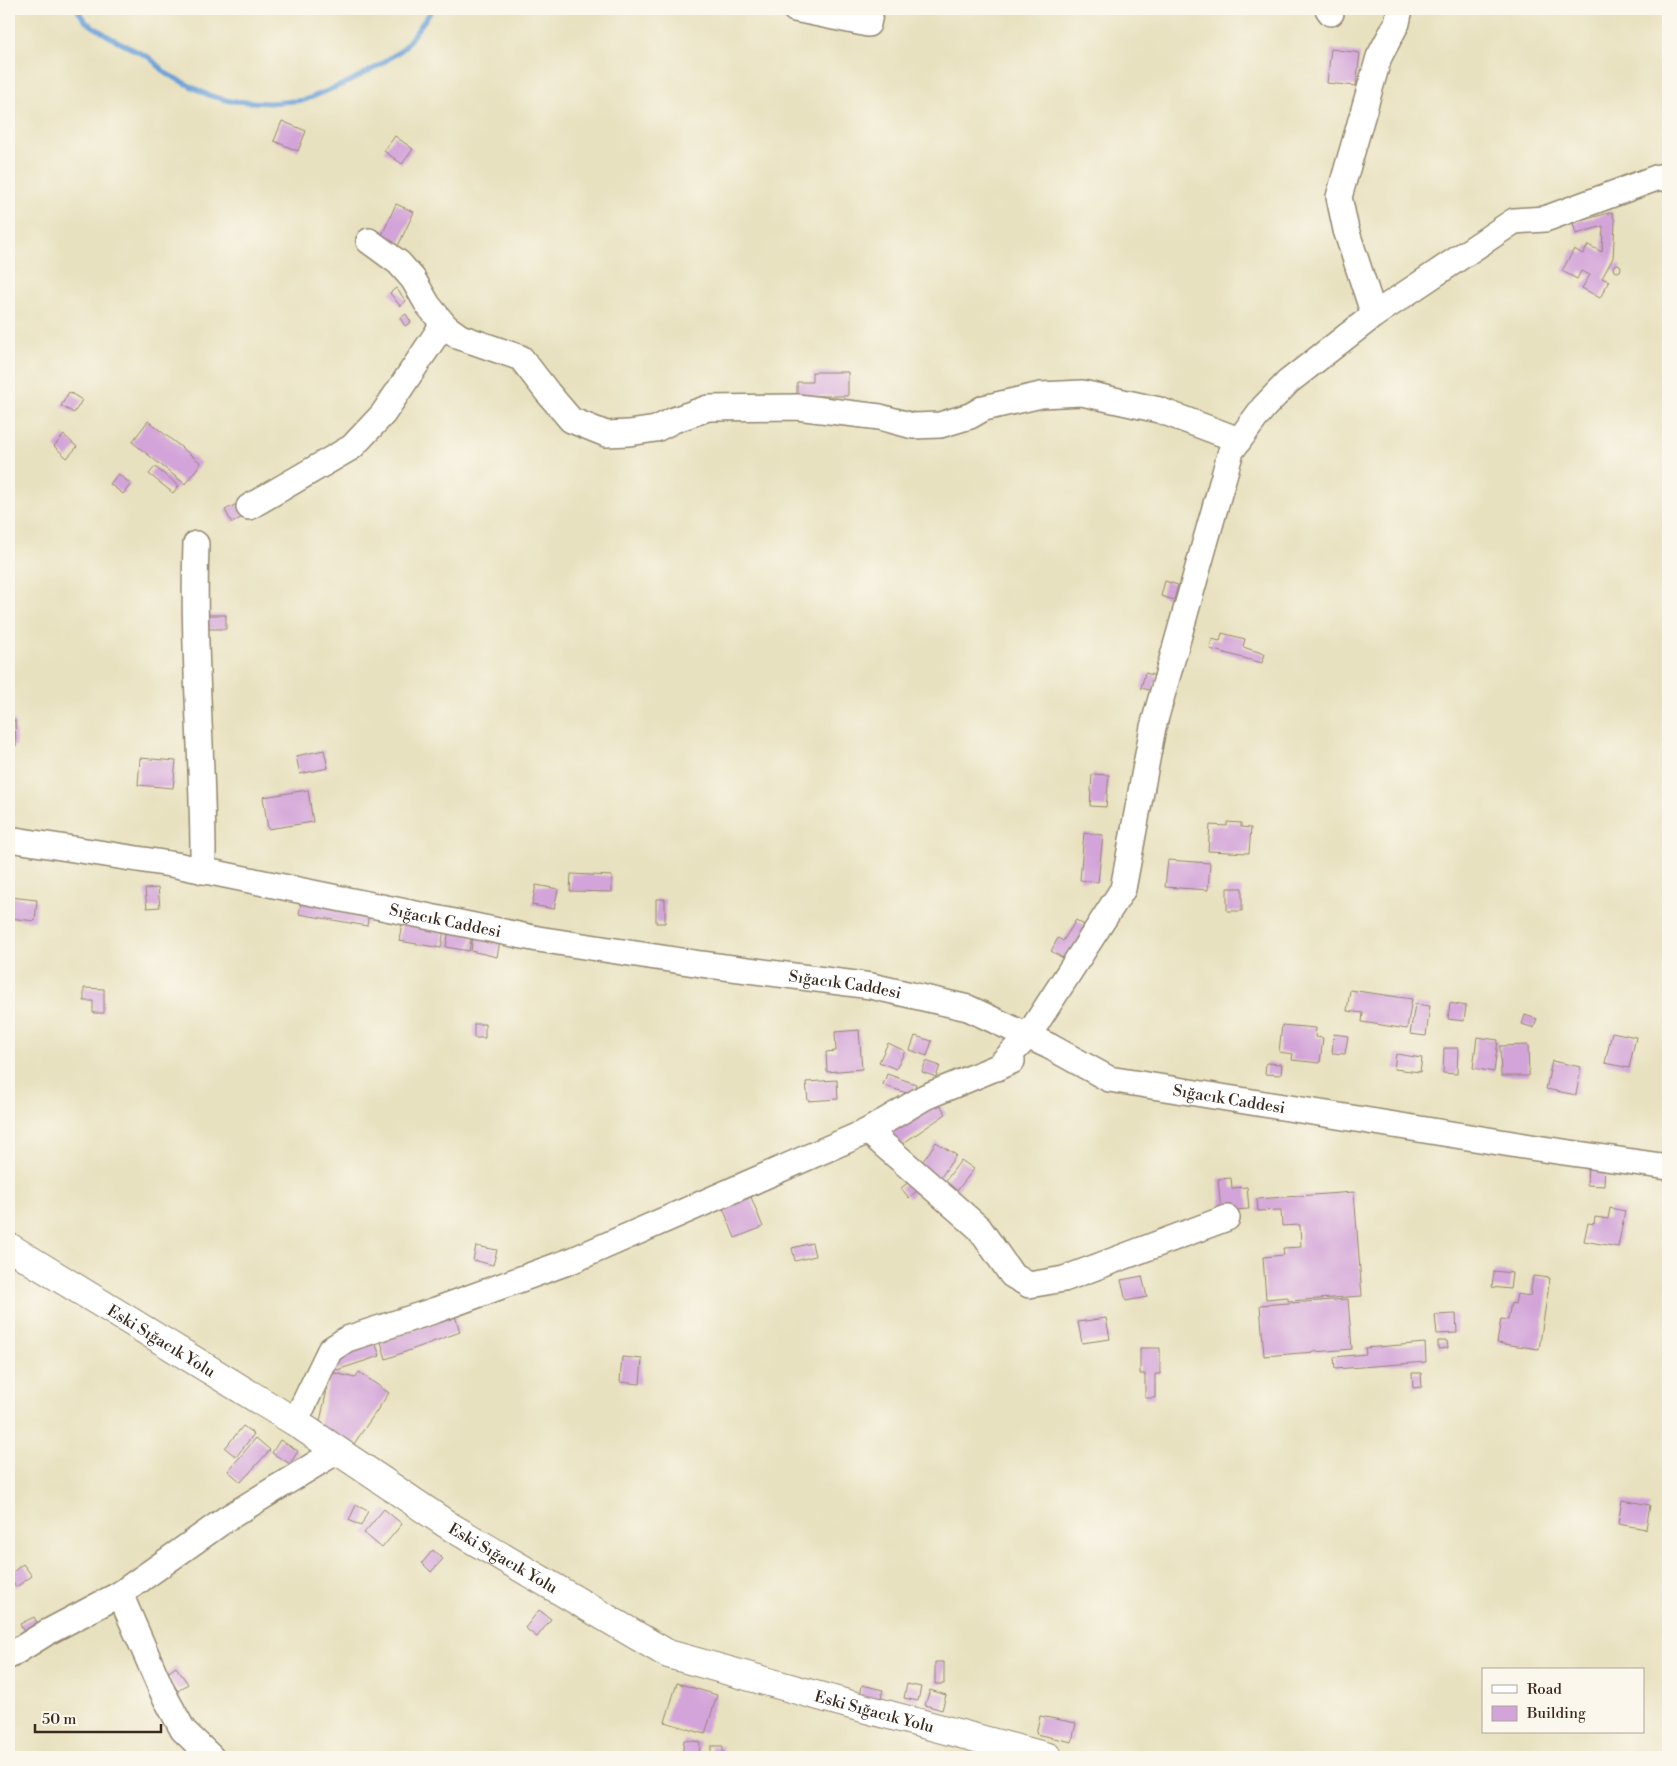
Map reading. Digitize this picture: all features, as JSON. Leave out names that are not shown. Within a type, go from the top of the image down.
[{"type":"main road","name":"Eski Sığacık Yolu","points":[[9,1247],[295,1422],[451,1527],[668,1654],[1048,1757]]},
{"type":"street","points":[[795,9],[868,24],[871,9]]},
{"type":"street","points":[[1374,315],[1346,230],[1339,197],[1380,57],[1397,23],[1400,9]]},
{"type":"street","points":[[295,1422],[330,1350],[347,1339],[436,1310],[573,1260],[868,1130],[925,1097],[997,1068],[1039,1041],[1124,888],[1153,727],[1231,451],[1239,440],[1263,408],[1288,382],[1374,315],[1514,221],[1545,219],[1659,177],[1668,179]]},
{"type":"street","points":[[368,241],[404,268],[413,278],[428,305],[445,326],[460,337],[521,358],[571,420],[606,434],[656,429],[674,420],[708,408],[797,407],[880,417],[913,426],[940,425],[970,416],[984,408],[1041,395],[1082,393],[1159,410],[1239,440]]},
{"type":"street","points":[[249,507],[352,447],[383,414],[438,332],[445,326]]},
{"type":"street","points":[[196,544],[194,598],[204,812],[204,870]]},
{"type":"street","name":"Sığacık Caddesi","points":[[9,839],[204,870],[538,939],[701,964],[871,986],[968,1008],[1039,1041],[1109,1079],[1543,1149],[1668,1167]]},
{"type":"street","points":[[868,1130],[979,1228],[1012,1275],[1028,1285],[1064,1279],[1227,1218]]},
{"type":"street","points":[[9,1656],[46,1633],[120,1594],[226,1519],[338,1451]]},
{"type":"street","points":[[120,1594],[175,1716],[183,1730],[211,1757]]},
{"type":"building","points":[[1331,49],[1360,53],[1356,86],[1327,83]]},
{"type":"building","points":[[282,121],[306,131],[298,151],[274,141]]},
{"type":"building","points":[[395,136],[413,149],[402,164],[384,151]]},
{"type":"building","points":[[396,204],[414,212],[397,248],[380,239]]},
{"type":"building","points":[[1612,212],[1615,222],[1613,258],[1602,278],[1609,281],[1600,298],[1582,288],[1590,275],[1581,271],[1577,279],[1562,271],[1574,249],[1583,254],[1588,245],[1602,252],[1603,226],[1576,234],[1573,223]]},
{"type":"building","points":[[1617,264],[1621,268],[1617,272],[1613,268]]},
{"type":"building","points":[[396,288],[406,301],[400,306],[390,293]]},
{"type":"building","points":[[406,314],[411,322],[405,326],[400,318]]},
{"type":"building","points":[[812,372],[848,372],[848,396],[797,396],[797,382],[812,382]]},
{"type":"building","points":[[69,392],[82,400],[74,413],[61,406]]},
{"type":"building","points":[[148,421],[201,463],[185,484],[132,442]]},
{"type":"building","points":[[64,435],[77,447],[67,458],[54,446]]},
{"type":"building","points":[[155,467],[179,486],[173,493],[149,474]]},
{"type":"building","points":[[118,474],[131,484],[123,494],[110,484]]},
{"type":"building","points":[[237,504],[244,516],[232,523],[225,510]]},
{"type":"building","points":[[1165,581],[1178,585],[1174,600],[1161,596]]},
{"type":"building","points":[[205,615],[226,615],[226,629],[205,629]]},
{"type":"building","points":[[1222,633],[1245,639],[1243,647],[1265,654],[1262,663],[1210,649],[1212,639],[1220,641]]},
{"type":"building","points":[[1145,673],[1157,676],[1153,691],[1141,688]]},
{"type":"building","points":[[15,720],[16,746],[9,747],[9,721]]},
{"type":"building","points":[[324,750],[328,768],[300,774],[296,756]]},
{"type":"building","points":[[140,758],[176,761],[173,788],[138,785]]},
{"type":"building","points":[[1092,774],[1109,775],[1106,807],[1090,806]]},
{"type":"building","points":[[308,790],[313,822],[268,829],[263,797]]},
{"type":"building","points":[[1227,822],[1241,823],[1241,827],[1251,828],[1249,853],[1208,851],[1210,825],[1227,826]]},
{"type":"building","points":[[1084,833],[1103,835],[1098,882],[1080,880]]},
{"type":"building","points":[[1168,860],[1210,863],[1208,890],[1165,887]]},
{"type":"building","points":[[571,874],[612,876],[612,892],[570,891]]},
{"type":"building","points":[[536,885],[558,889],[554,909],[532,905]]},
{"type":"building","points":[[158,888],[160,907],[147,908],[145,889]]},
{"type":"building","points":[[1227,888],[1242,888],[1242,911],[1227,911]]},
{"type":"building","points":[[10,897],[37,900],[35,921],[9,918]]},
{"type":"building","points":[[302,899],[369,912],[367,926],[299,914]]},
{"type":"building","points":[[656,899],[665,899],[665,923],[656,923]]},
{"type":"building","points":[[1076,920],[1089,928],[1068,961],[1051,951],[1058,938],[1063,941]]},
{"type":"building","points":[[402,922],[444,930],[441,948],[399,941]]},
{"type":"building","points":[[449,931],[472,935],[469,951],[446,947]]},
{"type":"building","points":[[9,934],[12,935],[10,950],[9,950]]},
{"type":"building","points":[[473,936],[500,941],[497,957],[471,951]]},
{"type":"building","points":[[84,988],[104,989],[104,1013],[93,1013],[93,1001],[84,1001]]},
{"type":"building","points":[[1350,990],[1412,999],[1407,1029],[1362,1022],[1363,1013],[1347,1011]]},
{"type":"building","points":[[1450,1003],[1466,1006],[1464,1021],[1448,1019]]},
{"type":"building","points":[[1415,1004],[1430,1006],[1426,1036],[1410,1034]]},
{"type":"building","points":[[1525,1015],[1537,1019],[1534,1028],[1522,1024]]},
{"type":"building","points":[[474,1024],[485,1024],[485,1038],[474,1038]]},
{"type":"building","points":[[1282,1025],[1316,1028],[1315,1037],[1323,1038],[1320,1063],[1292,1060],[1293,1054],[1279,1052]]},
{"type":"building","points":[[859,1030],[862,1069],[827,1072],[826,1052],[836,1051],[835,1032]]},
{"type":"building","points":[[1612,1032],[1636,1037],[1629,1068],[1605,1063]]},
{"type":"building","points":[[1334,1034],[1348,1036],[1345,1054],[1332,1053]]},
{"type":"building","points":[[915,1036],[932,1041],[927,1056],[910,1050]]},
{"type":"building","points":[[1477,1037],[1498,1040],[1494,1072],[1473,1068]]},
{"type":"building","points":[[888,1043],[905,1051],[896,1069],[879,1062]]},
{"type":"building","points":[[1528,1045],[1529,1076],[1501,1076],[1500,1046]]},
{"type":"building","points":[[1444,1048],[1458,1048],[1457,1074],[1443,1073]]},
{"type":"building","points":[[1396,1054],[1422,1058],[1420,1072],[1394,1069]]},
{"type":"building","points":[[926,1061],[940,1066],[936,1077],[922,1072]]},
{"type":"building","points":[[1552,1061],[1581,1067],[1576,1095],[1546,1089]]},
{"type":"building","points":[[1266,1063],[1282,1064],[1281,1075],[1265,1074]]},
{"type":"building","points":[[887,1074],[916,1084],[912,1095],[883,1085]]},
{"type":"building","points":[[837,1080],[838,1099],[808,1101],[806,1082]]},
{"type":"building","points":[[937,1100],[946,1114],[899,1146],[890,1132]]},
{"type":"building","points":[[936,1142],[956,1155],[939,1180],[919,1167]]},
{"type":"building","points":[[961,1160],[974,1169],[956,1192],[944,1183]]},
{"type":"building","points":[[1588,1161],[1605,1161],[1604,1186],[1587,1185]]},
{"type":"building","points":[[915,1177],[922,1186],[909,1198],[901,1188]]},
{"type":"building","points":[[1231,1178],[1232,1188],[1247,1187],[1249,1209],[1221,1211],[1218,1179]]},
{"type":"building","points":[[1354,1192],[1362,1296],[1288,1301],[1288,1297],[1266,1299],[1263,1257],[1284,1255],[1283,1248],[1301,1247],[1300,1225],[1282,1226],[1281,1210],[1258,1211],[1257,1199]]},
{"type":"building","points":[[751,1197],[763,1227],[735,1238],[723,1208]]},
{"type":"building","points":[[1610,1208],[1625,1211],[1618,1247],[1584,1241],[1588,1223],[1594,1224],[1595,1217],[1608,1219]]},
{"type":"building","points":[[812,1243],[815,1256],[795,1261],[792,1248]]},
{"type":"building","points":[[476,1246],[497,1250],[493,1265],[473,1260]]},
{"type":"building","points":[[1494,1271],[1512,1273],[1510,1289],[1492,1287]]},
{"type":"building","points":[[1142,1276],[1147,1297],[1126,1301],[1121,1280]]},
{"type":"building","points":[[1533,1276],[1550,1278],[1539,1349],[1497,1343],[1501,1319],[1508,1320],[1511,1303],[1515,1304],[1517,1294],[1530,1296]]},
{"type":"building","points":[[1348,1299],[1352,1349],[1264,1356],[1260,1305]]},
{"type":"building","points":[[1456,1314],[1457,1333],[1437,1334],[1435,1315]]},
{"type":"building","points":[[455,1316],[460,1332],[386,1359],[381,1342]]},
{"type":"building","points":[[1106,1318],[1110,1339],[1082,1343],[1078,1322]]},
{"type":"building","points":[[1438,1341],[1447,1341],[1448,1348],[1438,1349]]},
{"type":"building","points":[[375,1342],[380,1356],[337,1370],[332,1357]]},
{"type":"building","points":[[1425,1343],[1426,1362],[1335,1369],[1334,1357],[1366,1354],[1365,1348]]},
{"type":"building","points":[[1140,1348],[1160,1348],[1160,1374],[1155,1374],[1155,1398],[1145,1398],[1145,1374],[1140,1374]]},
{"type":"building","points":[[622,1357],[642,1359],[640,1384],[620,1382]]},
{"type":"building","points":[[331,1372],[355,1378],[359,1372],[389,1393],[349,1451],[318,1430]]},
{"type":"building","points":[[1412,1373],[1421,1373],[1422,1387],[1413,1388]]},
{"type":"building","points":[[243,1426],[254,1434],[236,1457],[225,1448]]},
{"type":"building","points":[[256,1438],[270,1450],[241,1482],[228,1471]]},
{"type":"building","points":[[280,1440],[298,1451],[290,1464],[272,1453]]},
{"type":"building","points":[[1622,1500],[1650,1505],[1646,1529],[1618,1524]]},
{"type":"building","points":[[356,1505],[368,1511],[361,1526],[349,1520]]},
{"type":"building","points":[[384,1509],[402,1524],[382,1548],[364,1533]]},
{"type":"building","points":[[433,1550],[443,1559],[431,1572],[422,1563]]},
{"type":"building","points":[[23,1564],[32,1576],[16,1587],[9,1578],[9,1575]]},
{"type":"building","points":[[539,1610],[551,1619],[537,1637],[525,1628]]},
{"type":"building","points":[[34,1617],[39,1626],[25,1634],[20,1624]]},
{"type":"building","points":[[935,1662],[944,1662],[944,1684],[935,1684]]},
{"type":"building","points":[[176,1667],[188,1684],[178,1691],[166,1674]]},
{"type":"building","points":[[677,1683],[717,1695],[705,1734],[665,1722]]},
{"type":"building","points":[[907,1684],[921,1687],[918,1701],[904,1698]]},
{"type":"building","points":[[862,1685],[883,1690],[880,1701],[860,1697]]},
{"type":"building","points":[[930,1690],[946,1695],[942,1710],[925,1705]]},
{"type":"building","points":[[1040,1716],[1076,1723],[1072,1742],[1036,1734]]},
{"type":"building","points":[[684,1740],[700,1742],[699,1757],[682,1757]]},
{"type":"building","points":[[711,1746],[723,1746],[723,1757],[711,1757]]},
{"type":"waterway","points":[[77,9],[86,22],[113,39],[150,58],[167,74],[208,95],[230,101],[270,103],[305,100],[346,83],[375,68],[403,49],[433,9]]}]
